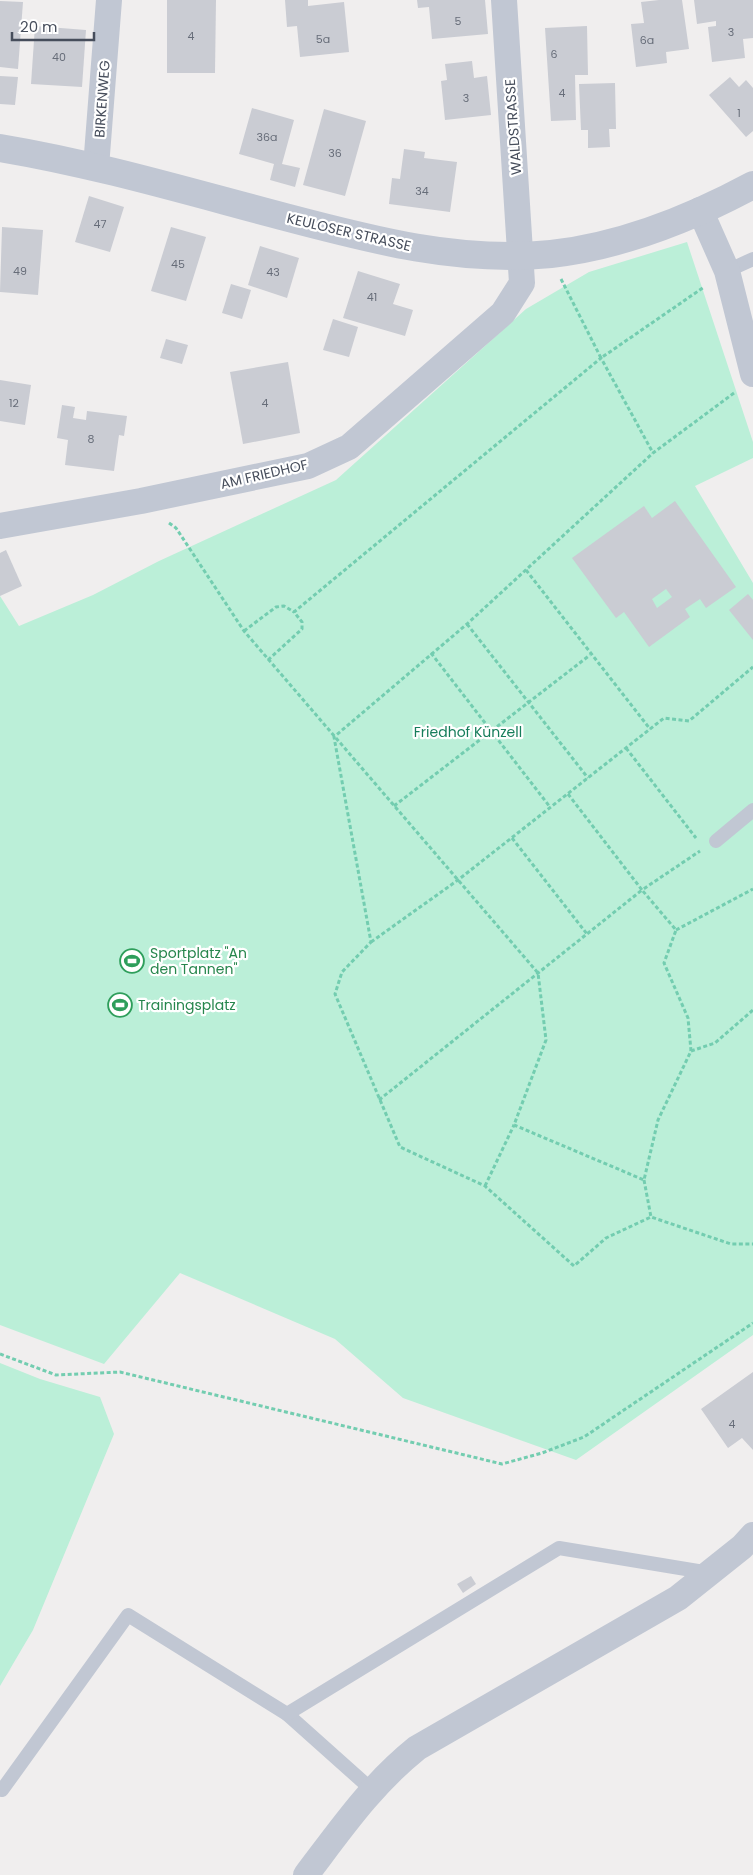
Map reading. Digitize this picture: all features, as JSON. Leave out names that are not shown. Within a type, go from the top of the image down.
[{"type":"street","name":"BIRKENWEG","points":[[96,167],[109,0]]},
{"type":"street","name":"WALDSTRASSE","points":[[504,0],[522,254]]},
{"type":"street","name":"KEULOSER STRASSE","points":[[0,148],[96,167],[386,243],[455,254],[549,254],[590,248],[646,233],[753,185]]},
{"type":"street","points":[[700,210],[727,271],[745,382]]},
{"type":"street","name":"AM FRIEDHOF","points":[[0,526],[141,502],[308,466],[349,447],[503,313],[522,284],[522,254]]},
{"type":"street","points":[[306,1875],[371,1789],[392,1768],[417,1748],[678,1598],[748,1541]]},
{"type":"lane","points":[[727,271],[753,259]]},
{"type":"lane","points":[[710,845],[753,810]]},
{"type":"lane","points":[[287,1714],[559,1548],[711,1573]]},
{"type":"lane","points":[[2,1790],[128,1615],[287,1714],[371,1789]]},
{"type":"path","points":[[549,254],[601,358],[653,453]]},
{"type":"path","points":[[294,612],[601,358],[727,271]]},
{"type":"path","points":[[334,737],[467,624],[653,453],[745,382]]},
{"type":"path","points":[[141,502],[176,528],[244,632],[538,973],[546,1040],[514,1125],[485,1186]]},
{"type":"path","points":[[526,570],[590,655],[650,729]]},
{"type":"path","points":[[244,632],[276,607],[284,606],[294,612],[302,622],[302,629],[268,660]]},
{"type":"path","points":[[467,624],[588,778]]},
{"type":"path","points":[[431,653],[550,807]]},
{"type":"path","points":[[394,806],[590,655]]},
{"type":"path","points":[[753,667],[689,721],[664,718],[458,880],[371,942],[342,972],[335,994],[400,1147],[485,1186],[574,1266],[606,1238],[651,1217],[731,1244],[753,1244]]},
{"type":"path","points":[[334,737],[371,942]]},
{"type":"path","points":[[379,1100],[642,890],[710,845],[626,748]]},
{"type":"path","points":[[568,794],[642,890],[676,930]]},
{"type":"path","points":[[512,838],[587,934]]},
{"type":"path","points":[[651,1217],[644,1180],[658,1120],[691,1051],[688,1018],[664,964],[676,930],[753,889]]},
{"type":"path","points":[[691,1051],[715,1043],[753,1010]]},
{"type":"path","points":[[514,1125],[644,1180]]},
{"type":"path","points":[[0,1354],[56,1375],[120,1372],[502,1464],[542,1453],[584,1436],[753,1322]]},
{"type":"green space","name":"Friedhof Künzell","points":[[687,242],[753,442],[753,458],[695,486],[753,583],[753,1335],[576,1460],[403,1398],[335,1339],[180,1273],[104,1364],[0,1325],[0,596],[19,626],[93,595],[159,561],[336,480],[526,309],[589,272]]},
{"type":"green space","points":[[0,1363],[40,1379],[100,1397],[114,1434],[33,1630],[0,1686]]},
{"type":"building","points":[[167,0],[216,0],[215,73],[167,73]]},
{"type":"building","points":[[285,0],[308,0],[308,6],[344,2],[349,52],[300,57],[297,26],[287,27]]},
{"type":"building","points":[[417,0],[485,0],[488,34],[432,39],[429,7],[418,8]]},
{"type":"building","points":[[682,0],[689,49],[666,52],[667,63],[636,67],[631,24],[644,23],[641,2]]},
{"type":"building","points":[[694,0],[753,0],[753,38],[743,39],[745,58],[712,62],[708,27],[716,26],[716,21],[697,24]]},
{"type":"building","points":[[0,1],[23,2],[18,69],[0,67]]},
{"type":"building","points":[[35,26],[86,30],[82,87],[31,84]]},
{"type":"building","points":[[587,26],[588,75],[575,75],[576,120],[551,121],[545,28]]},
{"type":"building","points":[[472,61],[474,78],[487,76],[491,115],[445,120],[441,81],[447,80],[445,64]]},
{"type":"building","points":[[0,76],[18,77],[15,105],[0,104]]},
{"type":"building","points":[[730,77],[739,87],[746,80],[753,88],[753,131],[746,137],[709,95]]},
{"type":"building","points":[[615,83],[616,129],[609,129],[610,147],[588,148],[588,130],[581,130],[579,84]]},
{"type":"building","points":[[252,108],[294,120],[282,164],[300,168],[295,187],[270,180],[274,164],[239,154]]},
{"type":"building","points":[[324,109],[366,121],[345,196],[303,185]]},
{"type":"building","points":[[404,149],[425,152],[424,158],[457,162],[450,212],[389,204],[392,178],[400,179]]},
{"type":"building","points":[[89,196],[124,207],[110,252],[75,242]]},
{"type":"building","points":[[2,227],[43,230],[38,295],[0,292]]},
{"type":"building","points":[[171,227],[206,237],[186,301],[151,291]]},
{"type":"building","points":[[260,246],[299,258],[287,298],[248,285]]},
{"type":"building","points":[[358,271],[400,284],[393,304],[413,310],[405,336],[343,318]]},
{"type":"building","points":[[231,284],[251,290],[242,319],[222,313]]},
{"type":"building","points":[[333,319],[358,327],[349,357],[323,350]]},
{"type":"building","points":[[166,339],[188,345],[182,364],[160,358]]},
{"type":"building","points":[[288,362],[300,433],[243,444],[230,372]]},
{"type":"building","points":[[0,380],[31,385],[25,425],[0,421]]},
{"type":"building","points":[[62,405],[75,407],[73,418],[86,420],[87,411],[127,416],[124,436],[119,435],[114,471],[65,465],[68,440],[57,438]]},
{"type":"building","points":[[675,501],[736,587],[706,608],[700,599],[685,609],[690,617],[649,647],[624,612],[616,618],[572,558],[644,506],[652,518]],"holes":[[[666,589],[672,597],[657,608],[652,599]]]},
{"type":"building","points":[[6,550],[22,586],[0,596],[0,553]]},
{"type":"building","points":[[748,594],[753,600],[753,640],[729,610]]},
{"type":"building","points":[[753,1372],[753,1450],[742,1438],[728,1448],[701,1409]]},
{"type":"building","points":[[471,1576],[476,1584],[463,1593],[457,1584]]},
{"type":"place","name":"Sportplatz \"An den Tannen\"","points":[[132,961]]},
{"type":"place","name":"Trainingsplatz","points":[[120,1005]]}]
